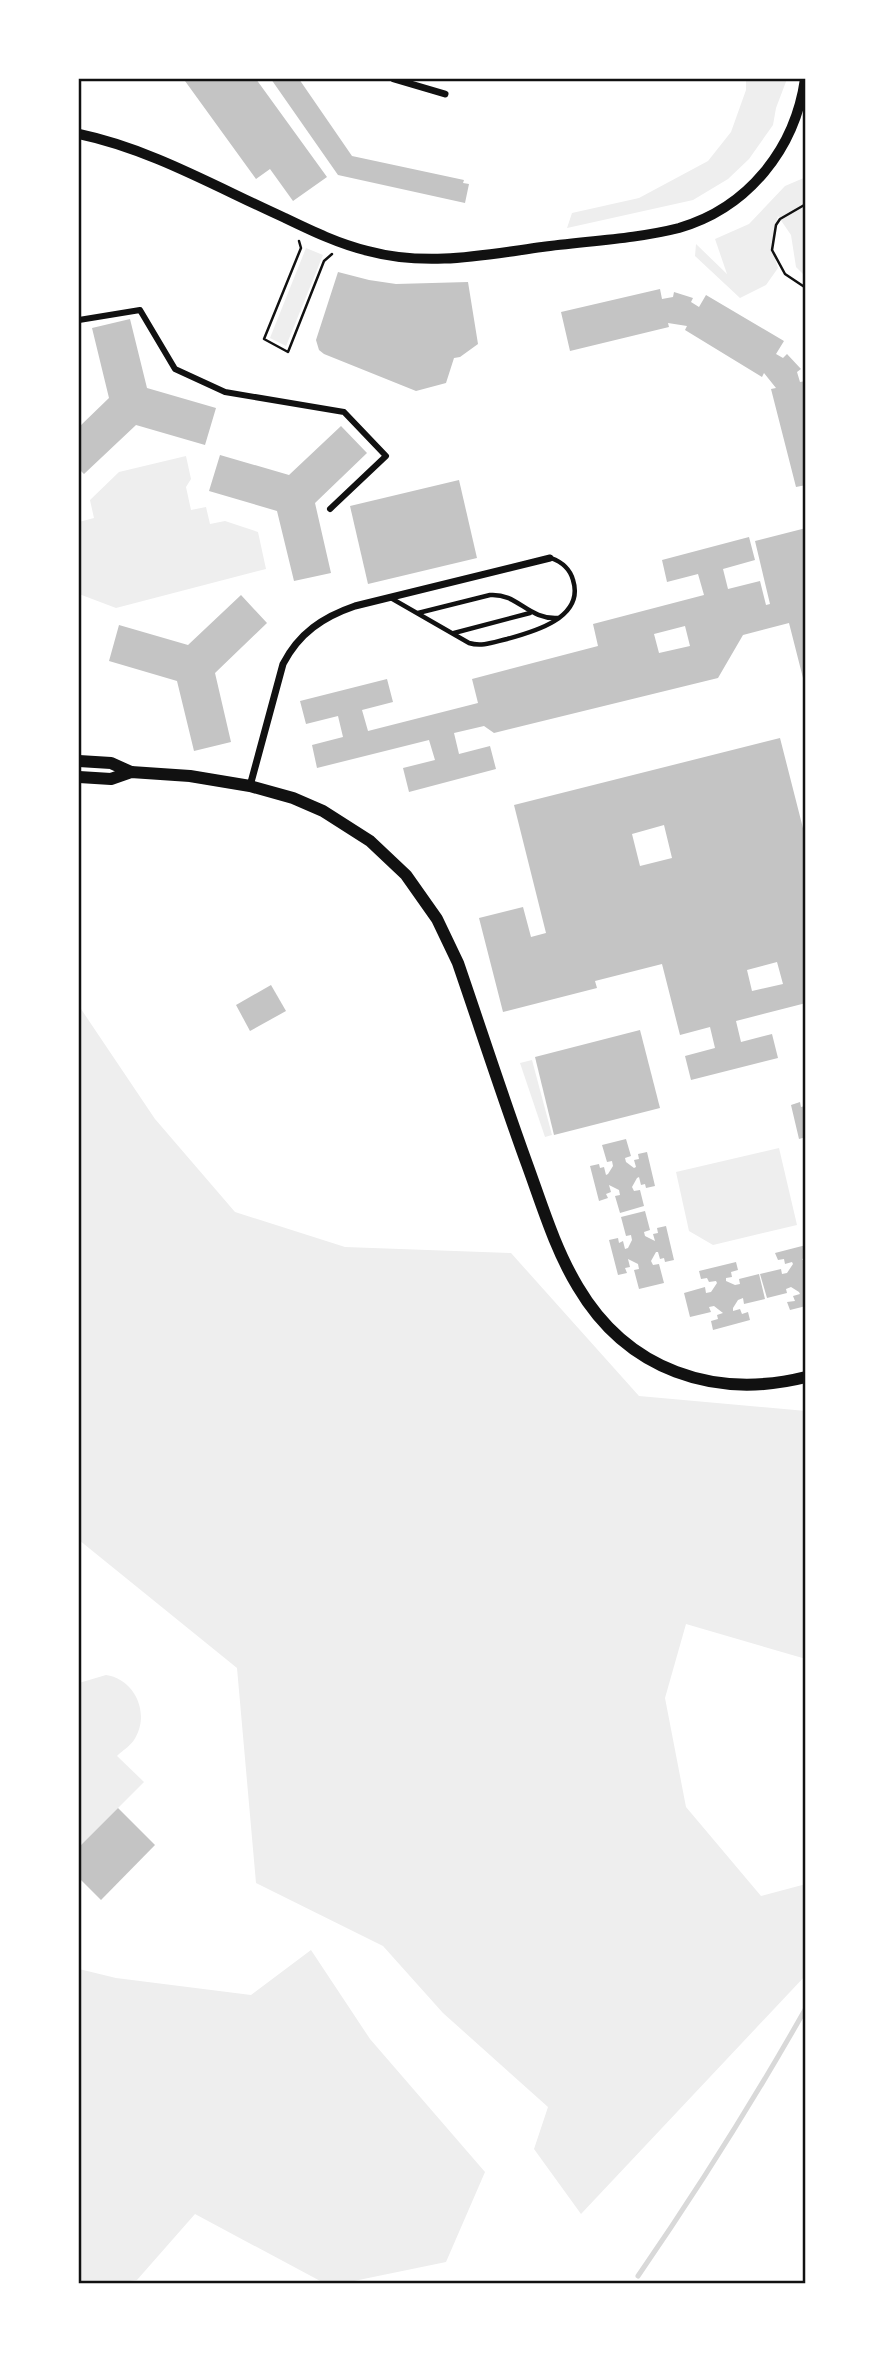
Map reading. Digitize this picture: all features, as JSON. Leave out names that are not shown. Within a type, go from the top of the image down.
[{"type":"main road","points":[[79,761],[111,763],[131,772],[190,776],[250,786],[293,797],[348,826],[389,857],[422,895],[458,963],[556,1244],[579,1289],[609,1327],[647,1358],[696,1379],[745,1387],[771,1385],[806,1377]]},
{"type":"main road","points":[[79,777],[111,779],[131,772]]},
{"type":"street","points":[[394,79],[445,94]]},
{"type":"street","points":[[79,134],[136,150],[351,246],[408,259],[450,260],[665,231],[710,215],[750,188],[780,152],[794,123],[805,79]]},
{"type":"street","points":[[79,320],[140,310],[175,369],[225,392],[344,412],[386,456],[330,509]]},
{"type":"street","points":[[250,786],[283,664],[303,634],[334,613],[550,558]]},
{"type":"lane","points":[[389,597],[474,645],[484,645],[537,631],[559,618],[570,605],[574,585],[566,568],[550,558]]},
{"type":"lane","points":[[417,613],[489,594],[500,594],[547,619],[559,618]]},
{"type":"lane","points":[[453,633],[531,612]]},
{"type":"path","points":[[806,204],[780,219],[776,225],[772,250],[785,274],[806,288]]},
{"type":"path","points":[[295,236],[301,248],[264,339],[288,352],[324,261],[335,253]]},
{"type":"shaded area","points":[[746,79],[787,79],[773,125],[749,159],[728,179],[693,200],[567,228],[572,213],[639,198],[708,161],[731,132],[746,90]]},
{"type":"shaded area","points":[[806,177],[806,277],[796,267],[791,235],[778,216],[771,246],[778,268],[766,285],[740,298],[695,256],[696,244],[727,274],[715,239],[749,224],[785,186]]},
{"type":"shaded area","points":[[306,248],[323,255],[286,346],[270,338]]},
{"type":"shaded area","points":[[186,456],[191,479],[186,487],[191,510],[206,507],[210,524],[225,521],[258,532],[266,569],[116,608],[79,594],[79,522],[94,518],[90,500],[119,472]]},
{"type":"shaded area","points":[[79,1006],[155,1119],[235,1212],[345,1247],[511,1253],[639,1396],[806,1411],[806,1659],[686,1624],[665,1698],[686,1807],[761,1896],[806,1884],[806,1975],[581,2214],[534,2149],[548,2107],[443,2013],[383,1946],[256,1883],[237,1668],[79,1540]]},
{"type":"shaded area","points":[[532,1060],[552,1135],[545,1137],[520,1063]]},
{"type":"shaded area","points":[[779,1148],[797,1225],[713,1245],[689,1231],[676,1172]]},
{"type":"shaded area","points":[[106,1675],[125,1683],[137,1699],[141,1719],[139,1730],[132,1742],[117,1756],[144,1782],[79,1847],[79,1683]]},
{"type":"shaded area","points":[[311,1950],[370,2039],[485,2172],[446,2262],[344,2283],[324,2283],[195,2214],[137,2280],[79,2283],[79,1969],[116,1978],[251,1995]]},
{"type":"building","points":[[256,79],[327,177],[293,201],[270,169],[256,179],[185,81]]},
{"type":"building","points":[[271,79],[299,79],[352,156],[464,180],[463,183],[469,184],[465,203],[338,175]]},
{"type":"building","points":[[338,272],[396,284],[468,282],[478,344],[460,357],[454,358],[446,383],[416,391],[324,354],[319,350],[316,340]]},
{"type":"building","points":[[660,289],[662,299],[673,297],[674,292],[693,298],[691,302],[699,307],[706,295],[784,341],[776,354],[783,358],[787,354],[801,369],[797,372],[800,382],[806,381],[806,485],[796,487],[771,389],[776,388],[764,373],[762,377],[685,330],[687,326],[668,323],[669,327],[570,351],[561,312]]},
{"type":"building","points":[[130,319],[147,388],[216,408],[205,445],[136,425],[84,474],[79,469],[79,427],[109,398],[92,328]]},
{"type":"building","points":[[341,426],[367,453],[315,503],[331,573],[294,581],[277,511],[209,491],[220,455],[289,475]]},
{"type":"building","points":[[459,480],[477,558],[368,584],[350,506]]},
{"type":"building","points":[[806,528],[806,678],[803,678],[789,623],[743,635],[718,678],[494,733],[484,726],[454,733],[459,754],[490,746],[496,769],[409,792],[403,768],[435,760],[429,740],[317,768],[312,745],[343,737],[338,716],[306,724],[300,701],[387,679],[393,702],[362,710],[368,731],[478,703],[472,679],[598,646],[593,624],[704,595],[698,574],[667,582],[662,560],[749,537],[755,560],[723,569],[728,589],[760,581],[766,605],[770,604],[755,541]],"holes":[[[685,626],[690,646],[659,653],[654,634]]]},
{"type":"building","points":[[241,595],[267,623],[215,673],[231,742],[194,751],[177,681],[109,661],[119,625],[188,645]]},
{"type":"building","points":[[780,738],[806,840],[806,955],[803,956],[806,968],[806,1003],[736,1021],[741,1042],[772,1034],[778,1058],[691,1080],[685,1056],[715,1048],[710,1027],[680,1035],[662,964],[595,981],[597,988],[503,1012],[479,918],[523,907],[531,937],[546,933],[514,805]],"holes":[[[664,825],[672,858],[640,866],[632,834]],[[777,962],[783,984],[752,991],[747,970]]]},
{"type":"building","points":[[271,985],[286,1011],[250,1031],[236,1005]]},
{"type":"building","points":[[640,1030],[660,1108],[554,1135],[535,1057]]},
{"type":"building","points":[[800,1102],[801,1107],[805,1106],[806,1109],[806,1137],[799,1139],[791,1105]]},
{"type":"building","points":[[626,1139],[631,1156],[625,1158],[626,1162],[634,1168],[634,1160],[639,1159],[638,1154],[647,1152],[655,1186],[646,1188],[645,1184],[641,1185],[639,1177],[637,1178],[632,1187],[634,1191],[640,1190],[644,1206],[620,1213],[615,1196],[620,1195],[619,1190],[609,1185],[611,1192],[606,1194],[608,1198],[599,1201],[590,1166],[599,1164],[600,1168],[604,1167],[606,1175],[608,1174],[613,1166],[612,1161],[607,1162],[602,1145]]},
{"type":"building","points":[[645,1211],[650,1230],[644,1232],[645,1236],[655,1241],[653,1234],[658,1233],[657,1228],[666,1226],[674,1260],[665,1262],[656,1252],[651,1261],[653,1265],[659,1264],[664,1283],[639,1289],[634,1270],[639,1269],[638,1264],[628,1259],[630,1267],[625,1268],[627,1273],[618,1275],[609,1240],[618,1238],[619,1243],[623,1241],[625,1249],[628,1248],[631,1235],[626,1236],[621,1217]]},
{"type":"building","points":[[806,1245],[806,1258],[802,1259],[806,1264],[806,1306],[790,1310],[787,1302],[795,1301],[793,1296],[800,1294],[799,1292],[791,1287],[786,1289],[787,1293],[767,1298],[760,1274],[781,1269],[782,1274],[787,1273],[792,1262],[785,1264],[784,1259],[778,1260],[775,1253]]},
{"type":"building","points":[[736,1262],[738,1270],[731,1272],[732,1277],[726,1278],[726,1281],[740,1284],[739,1279],[759,1274],[765,1299],[744,1304],[743,1298],[738,1300],[733,1311],[740,1309],[742,1314],[748,1312],[750,1320],[713,1330],[711,1321],[718,1319],[717,1315],[723,1313],[714,1306],[709,1307],[711,1312],[690,1317],[684,1293],[705,1287],[706,1293],[711,1292],[716,1281],[701,1279],[699,1271]]},
{"type":"building","points":[[118,1808],[155,1845],[101,1900],[79,1878],[79,1847]]},
{"type":"waterway","points":[[638,2276],[725,2144],[806,2008]]}]
